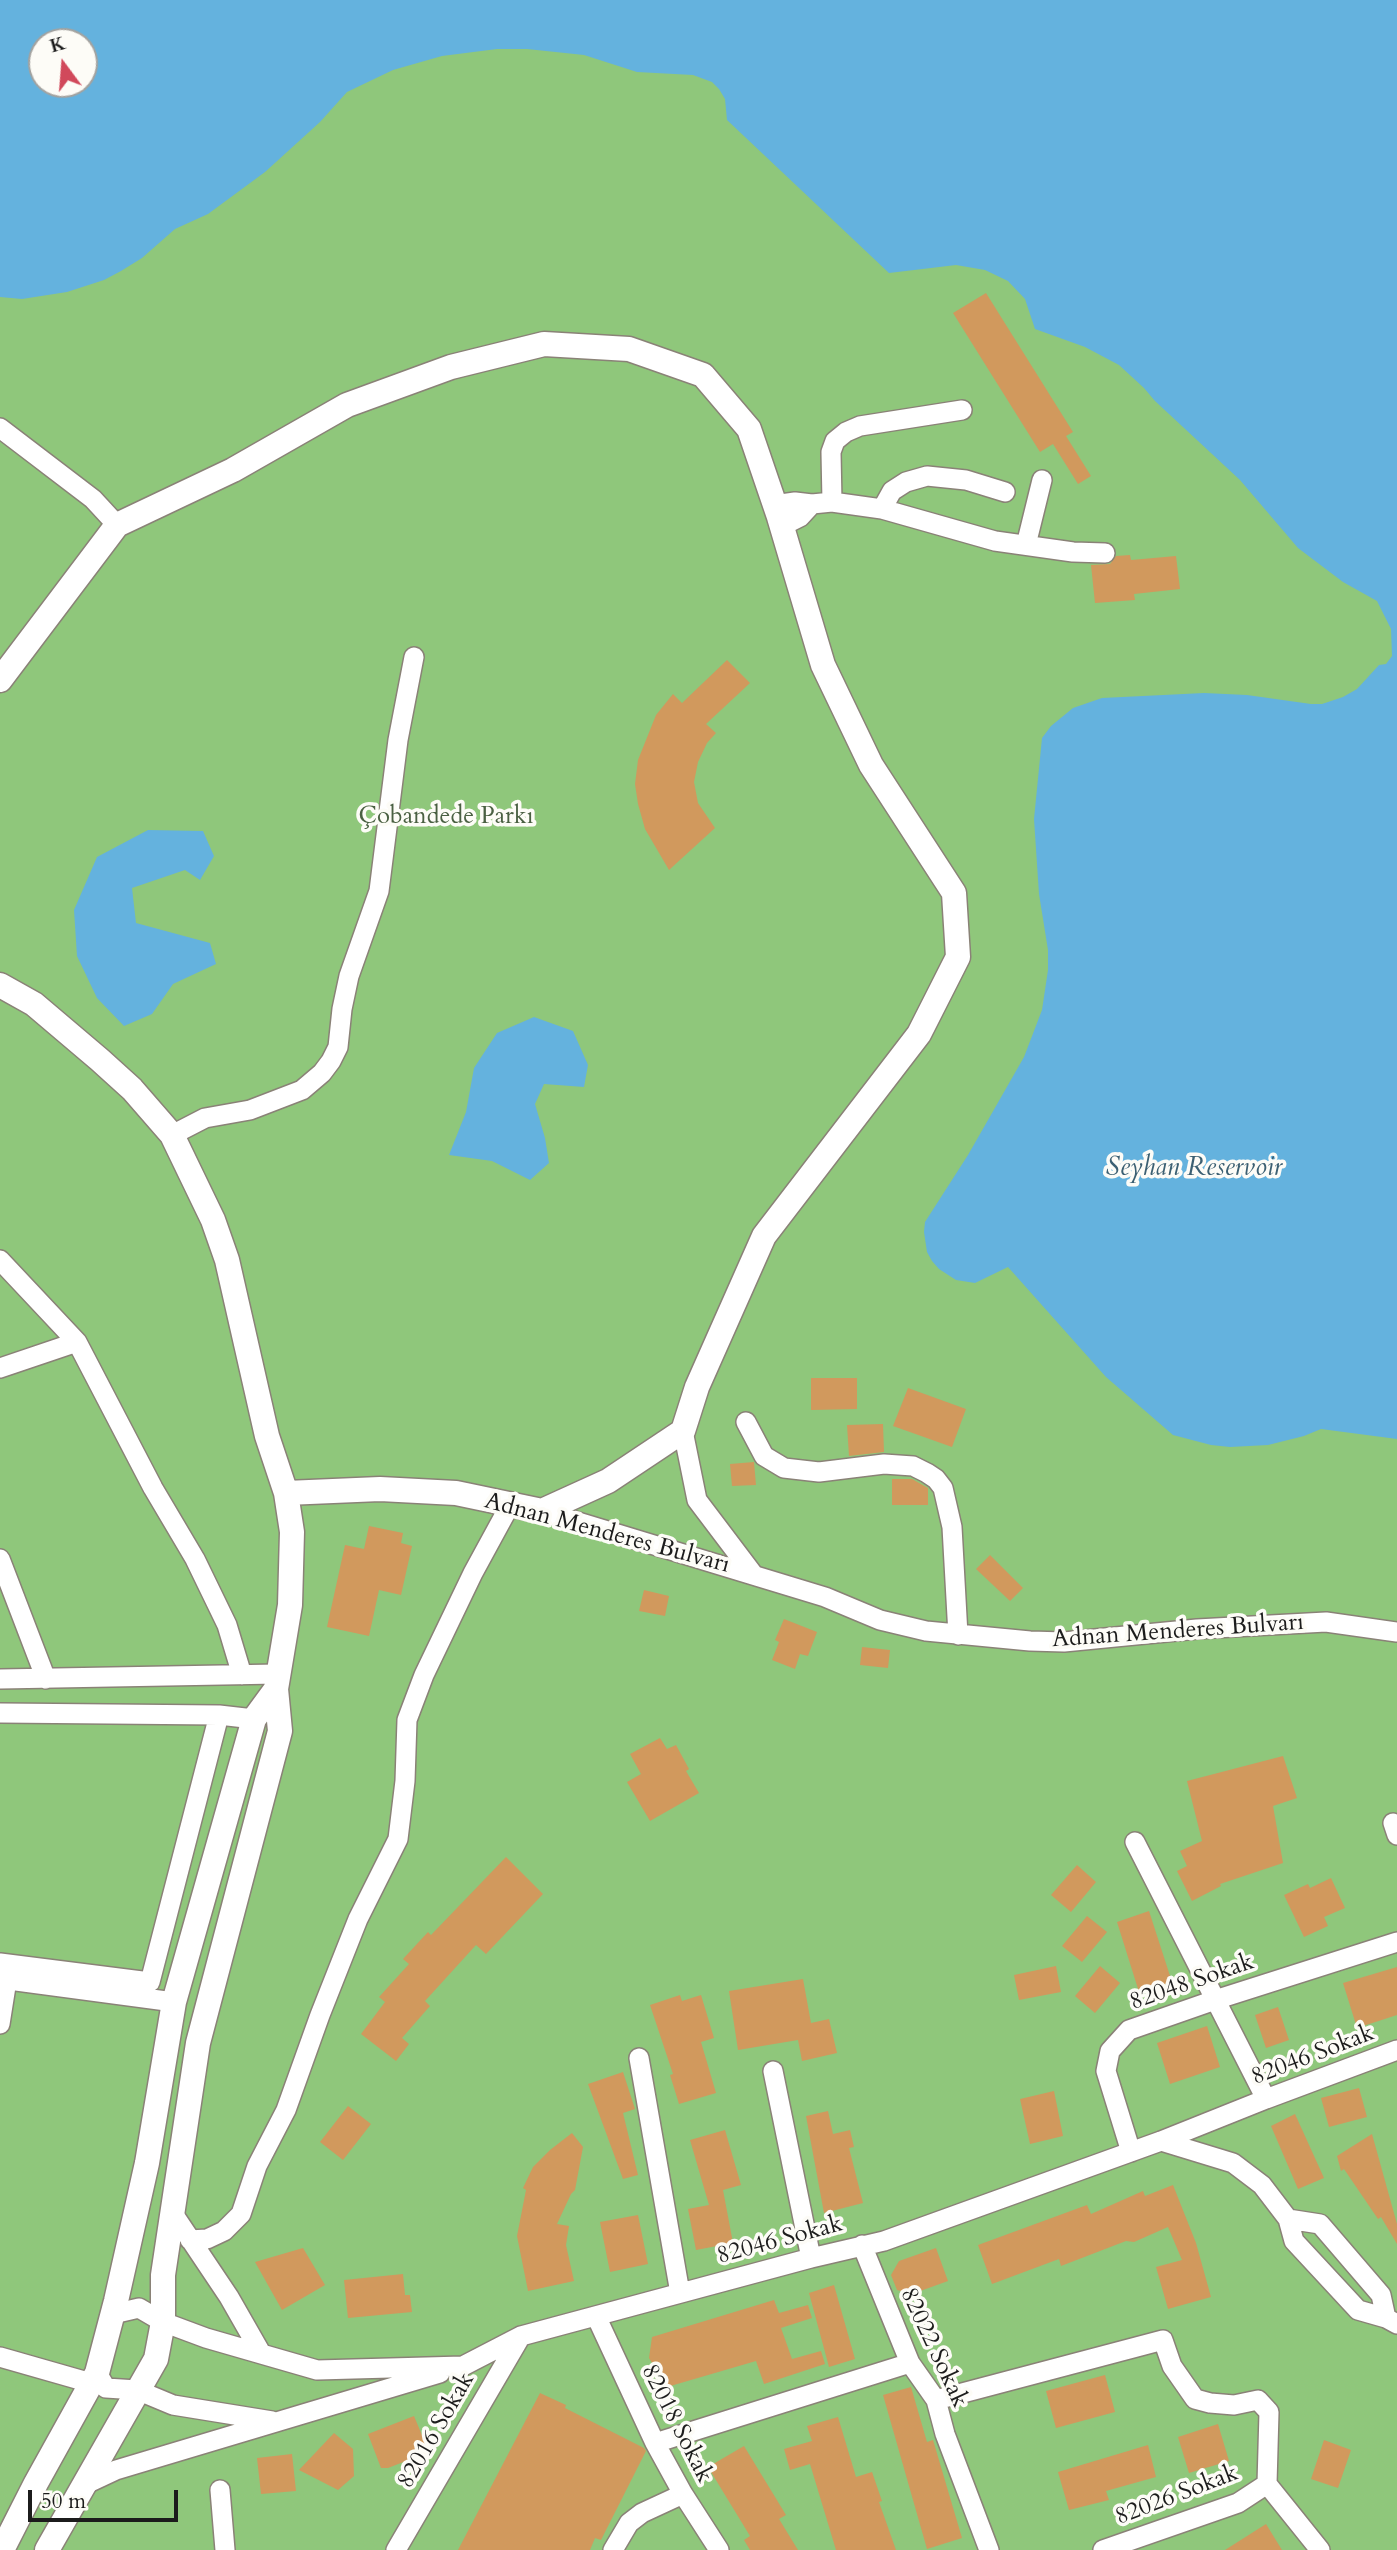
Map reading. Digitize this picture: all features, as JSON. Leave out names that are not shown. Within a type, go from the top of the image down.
[{"type":"main road","points":[[0,680],[117,525],[233,470],[347,405],[451,367],[544,344],[629,349],[703,376],[749,429],[823,665],[871,765],[954,893],[958,957],[919,1034],[764,1236],[697,1387],[683,1431],[608,1481],[542,1511]]},
{"type":"main road","points":[[0,985],[34,1004],[100,1060],[132,1089],[172,1135],[213,1220],[227,1260],[267,1436],[286,1493],[292,1532],[289,1605],[277,1682],[280,1731],[198,2043],[163,2275],[163,2322],[156,2359],[47,2550]]},
{"type":"main road","name":"Adnan Menderes Bulvarı","points":[[286,1493],[380,1489],[456,1493],[542,1511]]},
{"type":"main road","points":[[2,2550],[94,2378],[113,2314],[147,2163],[174,2002],[254,1719],[277,1682]]},
{"type":"street","points":[[832,502],[831,453],[839,436],[860,426],[962,410]]},
{"type":"street","points":[[0,428],[93,499],[117,525]]},
{"type":"street","points":[[882,509],[892,491],[906,482],[927,476],[966,480],[1005,492]]},
{"type":"street","points":[[1026,545],[1042,480]]},
{"type":"street","points":[[777,516],[800,517],[812,505],[832,502],[882,509],[995,541],[1104,554]]},
{"type":"street","points":[[172,1135],[205,1118],[250,1110],[302,1090],[313,1083],[331,1061],[338,1047],[349,976],[379,891],[400,729],[414,657]]},
{"type":"street","points":[[0,1260],[77,1342],[153,1488],[195,1559],[227,1625],[242,1675]]},
{"type":"street","points":[[0,1368],[77,1342]]},
{"type":"street","points":[[747,1422],[764,1456],[784,1468],[819,1472],[884,1464],[913,1466],[936,1479],[943,1488],[952,1527],[958,1635]]},
{"type":"street","points":[[683,1431],[697,1500],[753,1574]]},
{"type":"street","points":[[190,2241],[207,2239],[225,2231],[241,2214],[257,2166],[286,2110],[358,1919],[398,1839],[405,1781],[407,1720],[424,1675],[456,1607],[510,1505]]},
{"type":"street","name":"Adnan Menderes Bulvarı","points":[[542,1511],[825,1597],[880,1620],[926,1631],[1064,1642],[1197,1629],[1326,1622],[1397,1632]]},
{"type":"street","points":[[0,1559],[46,1678]]},
{"type":"street","points":[[0,1679],[242,1675],[277,1682]]},
{"type":"street","points":[[0,1713],[219,1715],[254,1719]]},
{"type":"street","points":[[2,1974],[150,1982],[219,1715]]},
{"type":"street","points":[[1135,1842],[1266,2099]]},
{"type":"street","name":"82048 Sokak","points":[[1131,2152],[1106,2071],[1110,2051],[1129,2030],[1397,1942]]},
{"type":"street","points":[[2,1974],[174,2002]]},
{"type":"street","points":[[0,2024],[2,1974]]},
{"type":"street","name":"82046 Sokak","points":[[113,2314],[139,2308],[163,2322],[206,2337],[317,2370],[463,2367],[521,2336],[884,2241],[1161,2141],[1397,2050]]},
{"type":"street","points":[[639,2058],[680,2293]]},
{"type":"street","points":[[773,2071],[811,2258]]},
{"type":"street","points":[[1161,2141],[1233,2163],[1262,2185],[1288,2219],[1294,2241],[1358,2310],[1392,2321]]},
{"type":"street","points":[[172,2211],[229,2297],[261,2353]]},
{"type":"street","points":[[1288,2219],[1320,2224],[1381,2295],[1392,2321]]},
{"type":"street","name":"82022 Sokak","points":[[862,2245],[909,2363],[936,2400],[945,2434],[989,2550]]},
{"type":"street","name":"82018 Sokak","points":[[596,2316],[655,2443],[683,2494],[719,2550]]},
{"type":"street","name":"82016 Sokak","points":[[396,2550],[521,2336]]},
{"type":"street","points":[[936,2400],[1163,2340],[1172,2366],[1195,2399],[1234,2404],[1258,2400],[1269,2412],[1267,2484],[1320,2550]]},
{"type":"street","points":[[0,2357],[94,2378],[106,2388],[137,2390],[173,2405],[276,2422]]},
{"type":"street","points":[[655,2443],[909,2363]]},
{"type":"street","points":[[83,2485],[116,2470],[463,2367]]},
{"type":"street","name":"82026 Sokak","points":[[1103,2550],[1238,2503],[1267,2484]]},
{"type":"street","points":[[220,2490],[225,2550]]},
{"type":"street","points":[[614,2550],[629,2523],[642,2513],[683,2494]]},
{"type":"green space","name":"Çobandede Parkı","points":[[0,0],[1397,0],[1397,2550],[0,2550]]},
{"type":"water","name":"Seyhan Reservoir","points":[[0,0],[1397,0],[1397,1439],[1321,1429],[1268,1445],[1230,1447],[1173,1435],[1106,1377],[1008,1267],[975,1283],[956,1280],[939,1269],[927,1252],[925,1222],[968,1155],[1024,1057],[1042,1010],[1048,950],[1039,894],[1034,819],[1042,738],[1051,726],[1073,708],[1102,698],[1204,693],[1322,704],[1357,689],[1379,665],[1386,664],[1392,656],[1391,629],[1377,601],[1343,582],[1298,548],[1240,480],[1119,365],[1085,347],[1035,329],[1025,299],[1008,281],[985,270],[956,265],[889,273],[727,120],[725,99],[712,82],[693,75],[637,72],[584,55],[527,49],[497,49],[442,56],[393,70],[347,92],[320,122],[265,172],[208,214],[175,229],[142,258],[104,280],[67,292],[22,299],[0,297]]},
{"type":"water","points":[[148,830],[203,831],[214,856],[200,880],[185,870],[132,888],[136,923],[210,943],[216,964],[173,984],[152,1014],[124,1026],[97,998],[77,956],[74,910],[97,857]]},
{"type":"water","points":[[534,1017],[573,1031],[588,1065],[584,1087],[544,1084],[535,1104],[549,1163],[530,1180],[492,1161],[449,1155],[466,1112],[474,1068],[497,1033]]},
{"type":"building","points":[[986,293],[1073,432],[1066,436],[1091,476],[1078,484],[1053,444],[1040,452],[953,313]]},
{"type":"building","points":[[1130,555],[1131,560],[1176,556],[1180,589],[1134,594],[1135,600],[1095,603],[1091,565],[1110,564],[1116,556]]},
{"type":"building","points":[[727,660],[750,683],[706,724],[716,733],[707,743],[698,762],[694,782],[698,803],[715,828],[669,870],[645,829],[635,784],[638,760],[656,715],[673,694],[682,703]]},
{"type":"building","points":[[811,1378],[857,1378],[857,1409],[811,1410]]},
{"type":"building","points":[[908,1388],[966,1409],[952,1447],[893,1426]]},
{"type":"building","points":[[883,1424],[884,1452],[849,1456],[847,1425]]},
{"type":"building","points":[[754,1462],[756,1485],[732,1486],[730,1464]]},
{"type":"building","points":[[892,1479],[912,1479],[928,1488],[928,1505],[892,1505]]},
{"type":"building","points":[[369,1526],[403,1533],[401,1543],[412,1546],[401,1595],[379,1590],[369,1636],[327,1627],[345,1545],[364,1549]]},
{"type":"building","points":[[990,1555],[1023,1588],[1010,1601],[976,1569]]},
{"type":"building","points":[[644,1590],[669,1596],[665,1616],[639,1611]]},
{"type":"building","points":[[784,1619],[817,1632],[808,1656],[800,1654],[795,1669],[772,1660],[779,1642],[775,1640]]},
{"type":"building","points":[[862,1647],[890,1650],[888,1668],[860,1665]]},
{"type":"building","points":[[660,1738],[667,1749],[676,1745],[689,1769],[686,1771],[699,1793],[650,1821],[627,1782],[641,1774],[630,1754]]},
{"type":"building","points":[[1283,1756],[1297,1798],[1273,1806],[1283,1863],[1220,1884],[1221,1886],[1192,1901],[1177,1871],[1187,1866],[1180,1851],[1202,1841],[1187,1781]]},
{"type":"building","points":[[506,1857],[543,1894],[486,1954],[476,1945],[425,2001],[430,2006],[402,2038],[409,2044],[396,2061],[361,2034],[385,2002],[379,1997],[409,1964],[403,1959],[428,1932],[431,1935]]},
{"type":"building","points":[[1077,1865],[1096,1882],[1071,1912],[1051,1895]]},
{"type":"building","points":[[1331,1878],[1345,1908],[1324,1917],[1328,1926],[1304,1937],[1284,1895],[1308,1884],[1310,1888]]},
{"type":"building","points":[[1149,1911],[1172,1982],[1139,1992],[1117,1922]]},
{"type":"building","points":[[1087,1916],[1107,1932],[1082,1962],[1062,1946]]},
{"type":"building","points":[[1056,1966],[1061,1992],[1019,2000],[1014,1975]]},
{"type":"building","points":[[1100,1966],[1120,1983],[1095,2013],[1075,1996]]},
{"type":"building","points":[[1397,1967],[1397,2015],[1357,2028],[1343,1983]]},
{"type":"building","points":[[803,1979],[811,2023],[829,2019],[837,2053],[802,2061],[798,2040],[738,2050],[729,1991]]},
{"type":"building","points":[[680,1995],[682,2001],[701,1995],[714,2038],[701,2042],[716,2093],[679,2104],[670,2075],[673,2074],[650,2005]]},
{"type":"building","points":[[1278,2007],[1289,2040],[1266,2048],[1255,2015]]},
{"type":"building","points":[[1207,2026],[1220,2067],[1170,2084],[1157,2043]]},
{"type":"building","points":[[623,2072],[635,2109],[623,2113],[638,2175],[623,2179],[588,2084]]},
{"type":"building","points":[[1359,2088],[1367,2117],[1329,2127],[1321,2098]]},
{"type":"building","points":[[1054,2091],[1063,2136],[1030,2144],[1020,2099]]},
{"type":"building","points":[[348,2106],[371,2124],[343,2160],[320,2142]]},
{"type":"building","points":[[828,2111],[833,2134],[850,2130],[854,2147],[849,2148],[863,2203],[824,2213],[806,2116]]},
{"type":"building","points":[[1295,2114],[1324,2178],[1298,2189],[1271,2126]]},
{"type":"building","points":[[725,2130],[741,2185],[723,2190],[733,2243],[696,2250],[688,2209],[709,2205],[690,2140]]},
{"type":"building","points":[[572,2133],[583,2147],[575,2190],[557,2224],[569,2226],[566,2245],[574,2281],[528,2291],[517,2236],[526,2190],[523,2188],[533,2167]]},
{"type":"building","points":[[1372,2134],[1397,2224],[1397,2244],[1381,2217],[1378,2219],[1344,2169],[1341,2171],[1337,2156]]},
{"type":"building","points":[[1173,2185],[1196,2243],[1211,2297],[1168,2309],[1156,2267],[1182,2260],[1168,2227],[1134,2242],[1126,2241],[1061,2266],[1059,2259],[992,2284],[978,2245],[1087,2205],[1091,2214],[1143,2191],[1145,2196]]},
{"type":"building","points":[[638,2215],[648,2264],[610,2272],[600,2222]]},
{"type":"building","points":[[303,2248],[325,2285],[282,2310],[255,2262]]},
{"type":"building","points":[[936,2248],[948,2281],[912,2294],[897,2290],[891,2275],[899,2261]]},
{"type":"building","points":[[403,2274],[405,2295],[410,2295],[412,2312],[348,2318],[344,2280]]},
{"type":"building","points":[[834,2285],[855,2359],[829,2367],[809,2293]]},
{"type":"building","points":[[774,2300],[779,2313],[808,2305],[812,2318],[781,2328],[792,2359],[821,2351],[825,2364],[764,2384],[756,2361],[667,2387],[649,2358],[652,2337]]},
{"type":"building","points":[[1105,2375],[1115,2412],[1056,2428],[1046,2391]]},
{"type":"building","points":[[911,2387],[927,2442],[933,2440],[962,2538],[927,2549],[883,2395]]},
{"type":"building","points":[[540,2393],[646,2451],[601,2540],[595,2538],[590,2550],[458,2550]]},
{"type":"building","points":[[414,2416],[429,2452],[388,2468],[381,2468],[368,2434]]},
{"type":"building","points":[[838,2417],[856,2477],[872,2472],[882,2501],[879,2502],[896,2550],[836,2550],[810,2464],[790,2470],[784,2449],[812,2441],[807,2426]]},
{"type":"building","points":[[1218,2424],[1229,2461],[1189,2473],[1178,2437]]},
{"type":"building","points":[[334,2433],[353,2449],[354,2476],[338,2490],[299,2470]]},
{"type":"building","points":[[1324,2440],[1351,2450],[1338,2488],[1311,2479]]},
{"type":"building","points":[[1148,2445],[1156,2477],[1106,2491],[1109,2500],[1069,2510],[1058,2472]]},
{"type":"building","points":[[744,2446],[786,2515],[779,2519],[798,2550],[750,2550],[744,2540],[750,2536],[708,2467]]},
{"type":"building","points":[[292,2454],[296,2491],[261,2494],[257,2458]]},
{"type":"building","points":[[1266,2524],[1282,2550],[1225,2550]]}]
